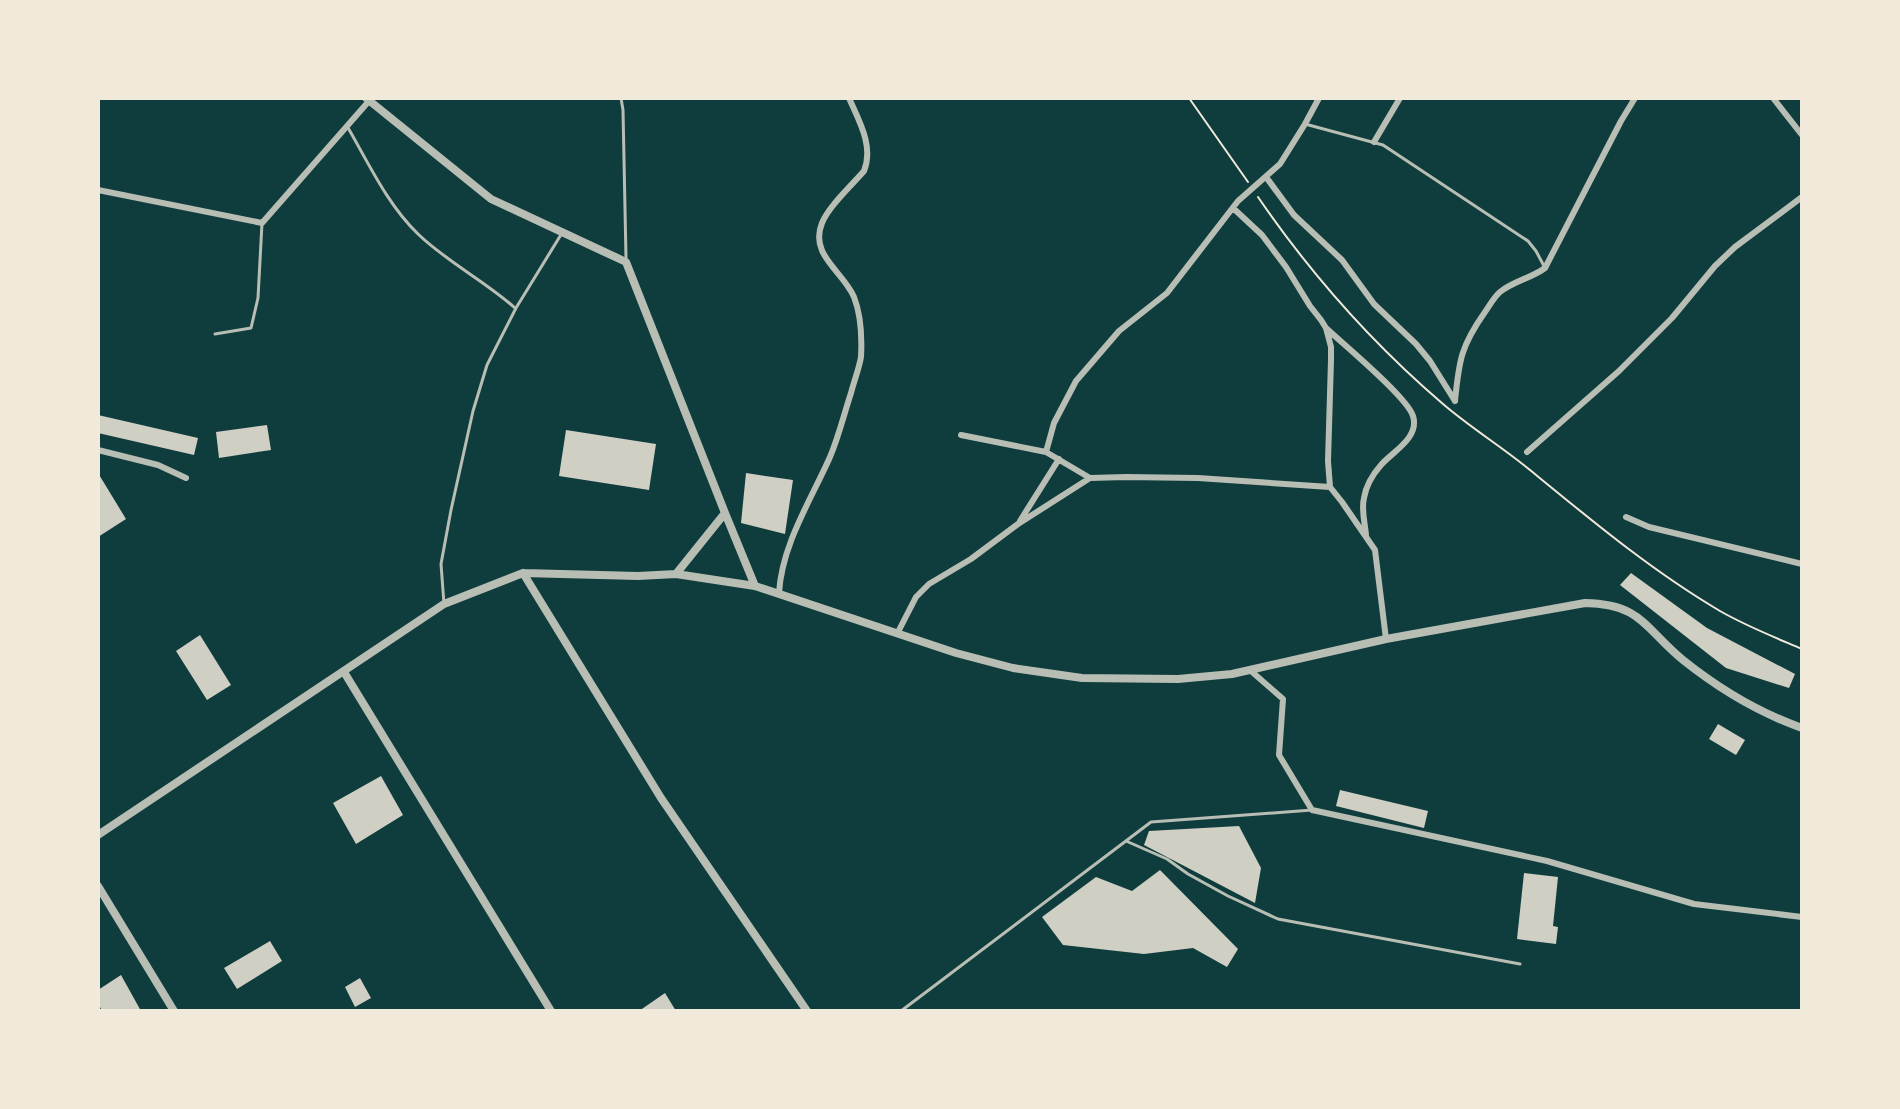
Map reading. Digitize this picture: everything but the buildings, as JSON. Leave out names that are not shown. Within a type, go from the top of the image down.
[{"type":"street","points":[[779,593],[780,575],[798,524],[832,454],[860,361],[860,321],[854,298],[843,277],[819,247],[822,221],[864,171],[868,161],[865,135],[849,98]]},
{"type":"street","points":[[1046,452],[1054,423],[1076,381],[1119,331],[1167,293],[1233,208],[1280,164],[1319,98]]},
{"type":"street","points":[[1374,142],[1400,98]]},
{"type":"street","points":[[1266,177],[1294,215],[1342,260],[1374,304],[1416,344],[1455,401],[1463,349],[1474,328],[1499,292],[1545,268],[1635,98]]},
{"type":"street","points":[[1773,98],[1802,135]]},
{"type":"street","points":[[98,190],[262,223],[368,100],[491,199],[626,262],[755,586]]},
{"type":"street","points":[[1527,452],[1619,371],[1672,318],[1735,247],[1802,197]]},
{"type":"street","points":[[1233,208],[1262,235],[1326,328],[1389,387],[1413,416],[1410,436],[1382,463],[1366,490],[1363,509],[1366,536]]},
{"type":"street","points":[[1326,328],[1331,347],[1330,487],[1375,550],[1386,639]]},
{"type":"street","points":[[961,435],[1046,452],[1090,478]]},
{"type":"street","points":[[98,450],[158,465],[186,478]]},
{"type":"street","points":[[1018,524],[1059,459]]},
{"type":"street","points":[[897,634],[912,603],[923,590],[1090,478],[1198,478],[1330,487]]},
{"type":"street","points":[[676,574],[725,513]]},
{"type":"street","points":[[1626,517],[1649,527],[1802,564]]},
{"type":"street","points":[[523,573],[661,798],[807,1011]]},
{"type":"street","points":[[98,835],[444,604],[523,573],[676,574],[755,586],[956,653],[1013,668],[1082,678],[1178,679],[1232,674],[1386,639],[1585,603],[1607,603],[1637,616],[1684,660],[1718,684],[1758,708],[1802,728]]},
{"type":"street","points":[[1251,671],[1283,699],[1279,755],[1312,810],[1547,861],[1694,904],[1802,917]]},
{"type":"street","points":[[344,672],[551,1011]]},
{"type":"street","points":[[98,886],[174,1011]]},
{"type":"lane","points":[[621,98],[626,262]]},
{"type":"lane","points":[[1305,124],[1383,145],[1528,241],[1545,268]]},
{"type":"lane","points":[[347,126],[376,178],[417,233],[516,308]]},
{"type":"lane","points":[[215,334],[251,328],[258,298],[262,223]]},
{"type":"lane","points":[[444,604],[441,564],[473,411],[487,365],[516,308],[562,233]]},
{"type":"lane","points":[[901,1011],[1151,822],[1312,810]]},
{"type":"lane","points":[[1126,841],[1167,859],[1228,896],[1278,919],[1520,964]]},
{"type":"path","points":[[1189,98],[1290,240],[1354,318],[1444,406],[1527,467],[1596,525],[1697,596],[1742,622],[1802,649]]}]
